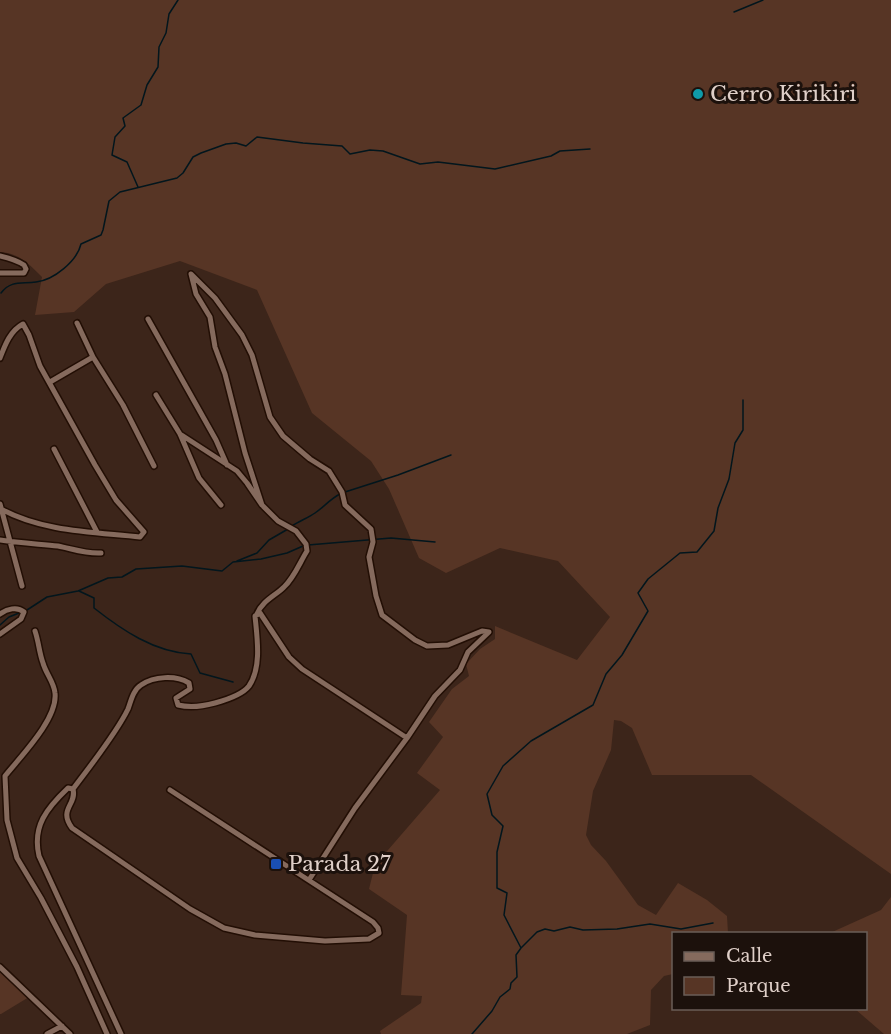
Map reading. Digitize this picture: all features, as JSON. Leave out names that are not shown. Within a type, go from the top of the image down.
[{"type":"street","points":[[0,256],[24,265],[26,269],[24,273],[19,274],[0,273]]},
{"type":"street","points":[[262,504],[245,453],[225,374],[215,347],[210,317],[196,294],[191,274],[215,298],[246,342],[270,417],[283,436],[310,459],[329,471],[342,492],[345,505],[371,529],[373,542],[369,557],[382,615],[415,640],[427,646],[442,646],[482,631],[489,632],[468,652],[460,670],[435,696],[356,808],[309,880]]},
{"type":"street","points":[[148,319],[216,440],[228,466]]},
{"type":"street","points":[[77,323],[93,357],[123,405],[154,466]]},
{"type":"street","points":[[0,358],[11,335],[23,324],[40,366],[116,500],[144,532],[140,537],[67,530],[32,522],[1,506]]},
{"type":"street","points":[[50,382],[93,357]]},
{"type":"street","points":[[156,395],[180,434],[199,478],[221,505]]},
{"type":"street","points":[[170,790],[376,925],[379,930],[377,936],[369,939],[325,941],[255,935],[216,925],[72,828],[66,815],[74,794],[73,789],[109,740],[136,689],[143,683],[164,678],[186,681],[190,689],[176,698],[178,705],[183,706],[212,704],[239,694],[247,688],[256,666],[258,639],[255,616],[270,598],[284,588],[308,551],[306,544],[296,531],[278,521],[237,471],[180,434]]},
{"type":"street","points":[[54,449],[98,532]]},
{"type":"street","points":[[1,506],[22,586]]},
{"type":"street","points":[[0,540],[59,546],[91,554],[101,553]]},
{"type":"street","points":[[0,614],[10,609],[21,609],[24,612],[21,619],[0,634]]},
{"type":"street","points":[[257,614],[262,615],[289,657],[302,669],[407,738]]},
{"type":"street","points":[[35,631],[43,663],[53,683],[56,699],[46,722],[5,776],[7,820],[17,858],[73,958],[107,1034]]},
{"type":"street","points":[[73,789],[66,790],[41,820],[36,834],[37,847],[39,856],[121,1034]]},
{"type":"street","points":[[0,967],[70,1034]]},
{"type":"street","points":[[47,1034],[62,1026]]},
{"type":"green space","points":[[0,0],[891,0],[891,874],[751,775],[652,775],[632,728],[621,721],[614,720],[611,750],[593,791],[586,835],[591,845],[606,861],[638,905],[656,915],[678,883],[707,900],[727,916],[728,932],[672,932],[672,974],[664,976],[651,990],[650,1025],[627,1034],[381,1034],[380,1031],[421,1003],[422,996],[401,995],[407,915],[369,889],[375,865],[440,790],[417,773],[443,737],[429,722],[452,689],[469,676],[466,664],[480,649],[495,639],[495,626],[577,660],[610,617],[558,561],[500,548],[446,573],[419,558],[389,489],[371,461],[312,413],[257,290],[180,261],[106,284],[74,312],[35,315],[42,277],[18,257],[0,252]]},
{"type":"green space","points":[[891,897],[891,1034],[884,1034],[856,1010],[867,1010],[867,932],[832,932],[881,910]]},
{"type":"green space","points":[[0,970],[29,997],[1,1014],[0,1014]]},
{"type":"waterway","points":[[138,187],[127,162],[112,155],[115,137],[125,126],[123,118],[141,105],[147,85],[158,67],[159,47],[166,33],[169,14],[178,0]]},
{"type":"waterway","points":[[734,12],[763,0]]},
{"type":"waterway","points":[[1,293],[13,284],[50,278],[64,269],[75,257],[81,244],[101,235],[109,201],[120,192],[177,178],[193,157],[226,144],[236,143],[246,146],[257,137],[342,146],[350,154],[370,150],[383,151],[420,164],[438,162],[495,169],[551,156],[560,151],[590,149]]},
{"type":"waterway","points":[[472,1034],[492,1011],[500,997],[510,989],[511,983],[517,977],[516,955],[521,948],[504,915],[507,893],[497,888],[497,852],[503,826],[492,815],[487,794],[503,766],[531,741],[593,705],[606,674],[622,655],[648,611],[638,593],[648,579],[680,553],[697,552],[714,531],[718,508],[729,479],[735,443],[743,430],[743,400]]},
{"type":"waterway","points":[[345,492],[451,455]]},
{"type":"waterway","points":[[292,526],[315,513],[340,494]]},
{"type":"waterway","points":[[237,561],[257,553],[269,540],[288,529]]},
{"type":"waterway","points":[[308,545],[391,538],[435,542]]},
{"type":"waterway","points":[[27,610],[47,597],[78,591],[108,578],[122,577],[136,569],[182,566],[222,571],[233,562],[261,559],[287,553],[303,546]]},
{"type":"waterway","points":[[79,591],[94,598],[94,608],[127,632],[164,649],[191,654],[200,673],[233,682]]},
{"type":"waterway","points":[[0,625],[9,617],[19,613]]},
{"type":"waterway","points":[[521,948],[537,932],[545,929],[554,931],[570,927],[583,930],[617,929],[650,924],[681,929],[713,923]]},
{"type":"place","name":"Cerro Kirikiri","points":[[698,94]]},
{"type":"place","name":"Parada 27","points":[[276,864]]}]
